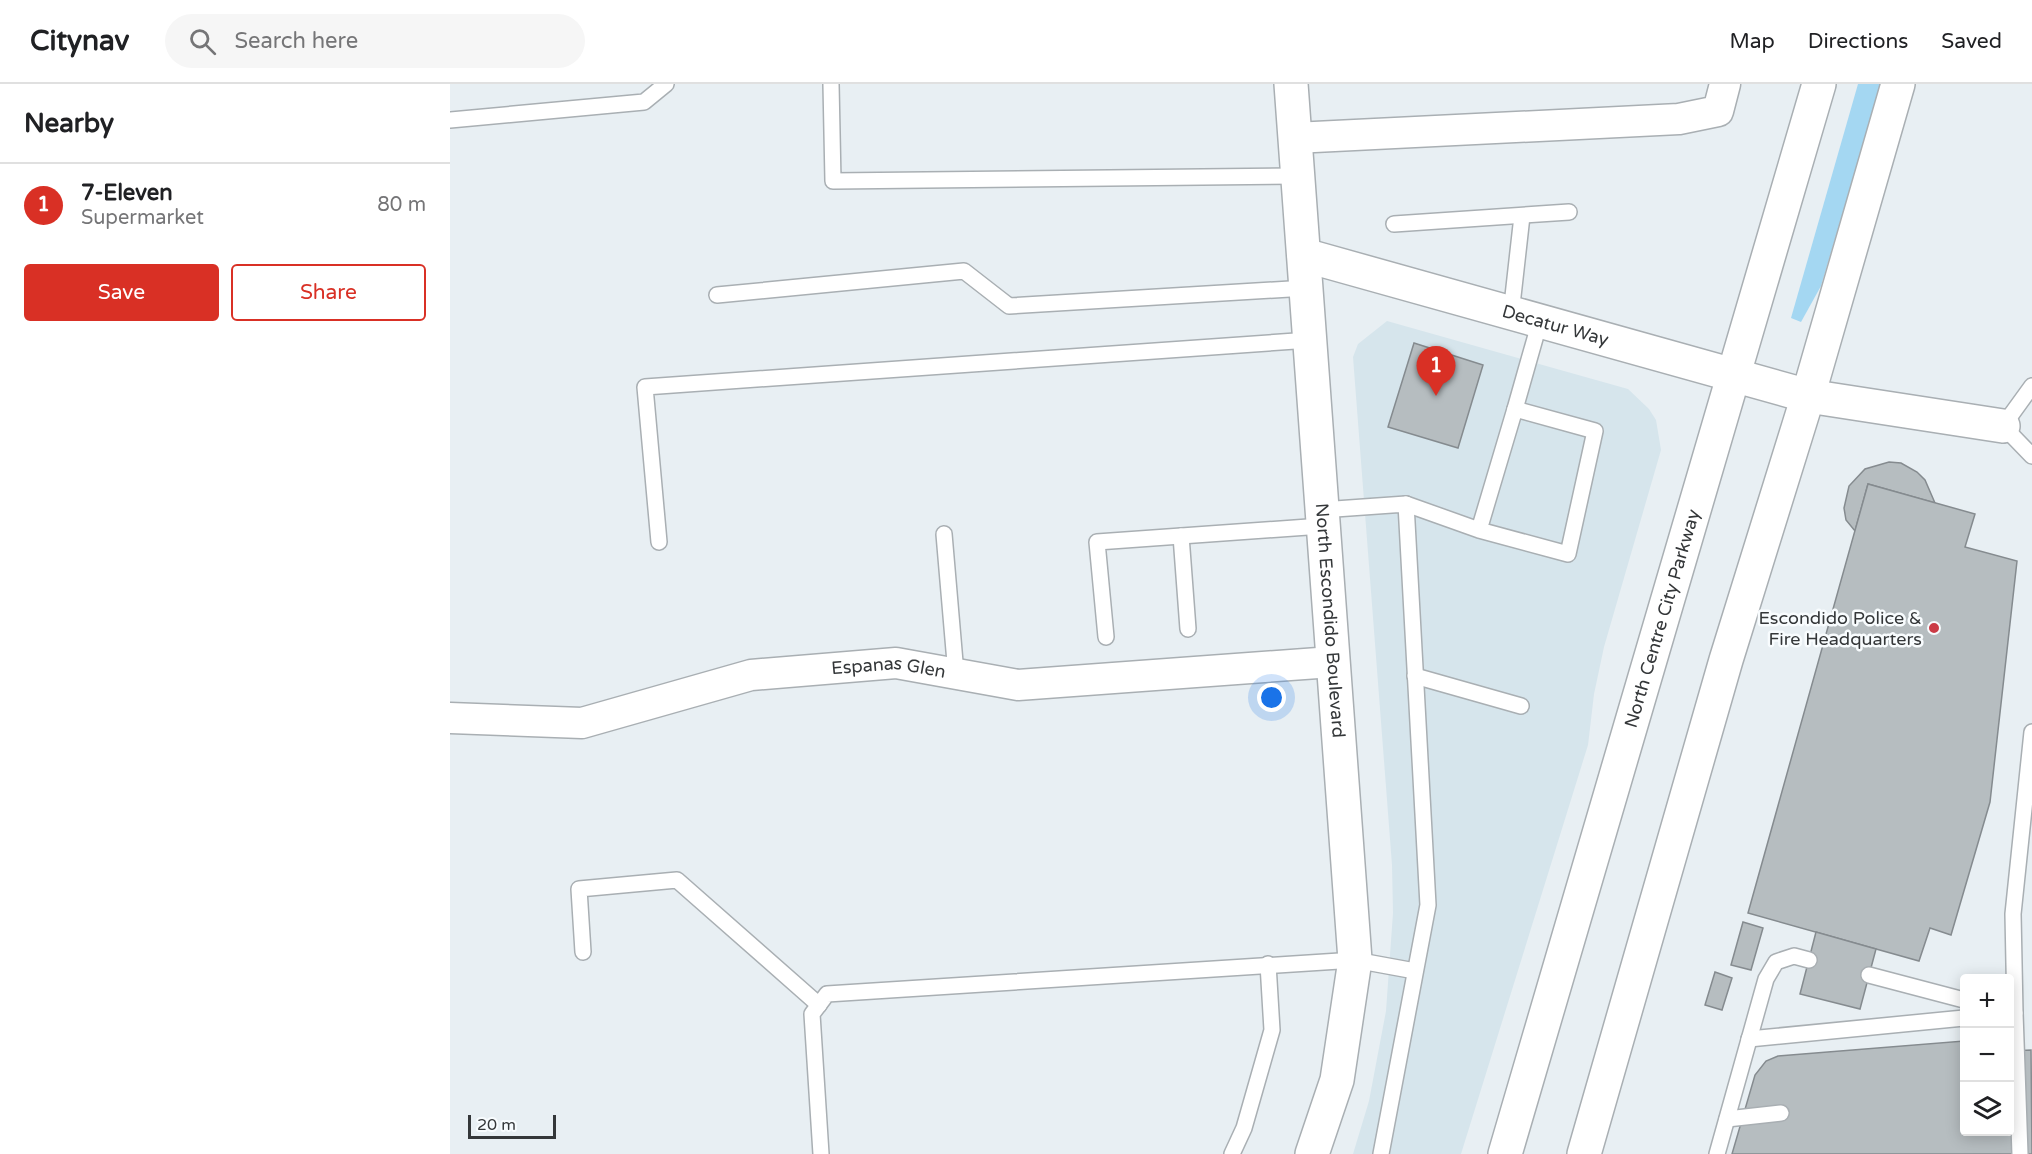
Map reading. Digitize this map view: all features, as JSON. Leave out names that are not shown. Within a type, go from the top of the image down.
[{"type":"main road","name":"North Escondido Boulevard","points":[[1291,84],[1355,960],[1337,1080],[1312,1154]]},
{"type":"main road","name":"North Centre City Parkway","points":[[1505,1154],[1819,84]]},
{"type":"main road","points":[[1584,1154],[1726,660],[1808,396],[1898,84]]},
{"type":"main road","name":"Decatur Way","points":[[1304,255],[1808,396],[2004,426]]},
{"type":"street","points":[[1294,138],[1679,119],[1718,111],[1725,84]]},
{"type":"street","name":"Espanas Glen","points":[[450,718],[582,723],[751,675],[896,663],[1018,685],[1332,663]]},
{"type":"lane","points":[[450,120],[644,102],[666,84]]},
{"type":"lane","points":[[831,84],[833,181],[1297,176]]},
{"type":"lane","points":[[1394,224],[1569,212]]},
{"type":"lane","points":[[1479,530],[1515,409],[1526,317],[1522,216]]},
{"type":"lane","points":[[717,295],[964,271],[1009,306],[1306,288]]},
{"type":"lane","points":[[659,542],[645,387],[1310,340]]},
{"type":"lane","points":[[2032,386],[2004,426],[2032,456]]},
{"type":"lane","points":[[1106,637],[1096,542],[1181,536],[1321,518],[1406,504],[1479,530],[1568,554],[1595,431],[1515,409]]},
{"type":"lane","points":[[1381,1154],[1428,905],[1406,504]]},
{"type":"lane","points":[[944,534],[956,674]]},
{"type":"lane","points":[[1181,536],[1188,629]]},
{"type":"lane","points":[[1415,676],[1521,706]]},
{"type":"lane","points":[[2012,974],[2013,914],[2032,732]]},
{"type":"lane","points":[[583,951],[579,889],[677,880],[819,1005]]},
{"type":"lane","points":[[1717,1154],[1766,979],[1776,962],[1794,956],[1809,960]]},
{"type":"lane","points":[[821,1154],[812,1014],[827,994],[1355,960],[1415,971]]},
{"type":"lane","points":[[1232,1154],[1244,1128],[1272,1030],[1268,964]]},
{"type":"lane","points":[[1869,975],[1960,999]]},
{"type":"lane","points":[[1749,1039],[1960,1018]]},
{"type":"lane","points":[[2013,1028],[2020,1154]]},
{"type":"lane","points":[[1727,1119],[1781,1113]]},
{"type":"shaded area","points":[[1858,84],[1881,84],[1821,286],[1801,322],[1791,318]]},
{"type":"shaded area","points":[[1387,321],[1628,389],[1649,409],[1656,420],[1661,450],[1604,647],[1594,694],[1588,745],[1461,1154],[1353,1154],[1369,1101],[1386,1011],[1393,913],[1392,865],[1353,357],[1358,344]]},
{"type":"building","points":[[1414,343],[1483,365],[1458,448],[1388,427]]},
{"type":"building","points":[[1889,462],[1901,463],[1917,472],[1925,480],[1935,503],[1868,484],[1855,531],[1846,520],[1844,508],[1849,486],[1865,469]]},
{"type":"building","points":[[1868,484],[1975,514],[1965,547],[2017,561],[1990,802],[1951,935],[1930,928],[1919,961],[1748,913]]},
{"type":"building","points":[[1743,922],[1763,928],[1751,970],[1731,965]]},
{"type":"building","points":[[1816,932],[1876,949],[1860,1009],[1800,994]]},
{"type":"building","points":[[1715,972],[1732,978],[1722,1010],[1705,1005]]},
{"type":"building","points":[[1960,1041],[1960,1136],[2014,1136],[2014,1051],[2031,1050],[2032,1154],[1732,1154],[1755,1075],[1766,1061],[1778,1056]]},
{"type":"place","name":"7-Eleven","points":[[1436,396]]},
{"type":"place","name":"Escondido Police & Fire Headquarters","points":[[1934,628]]}]
